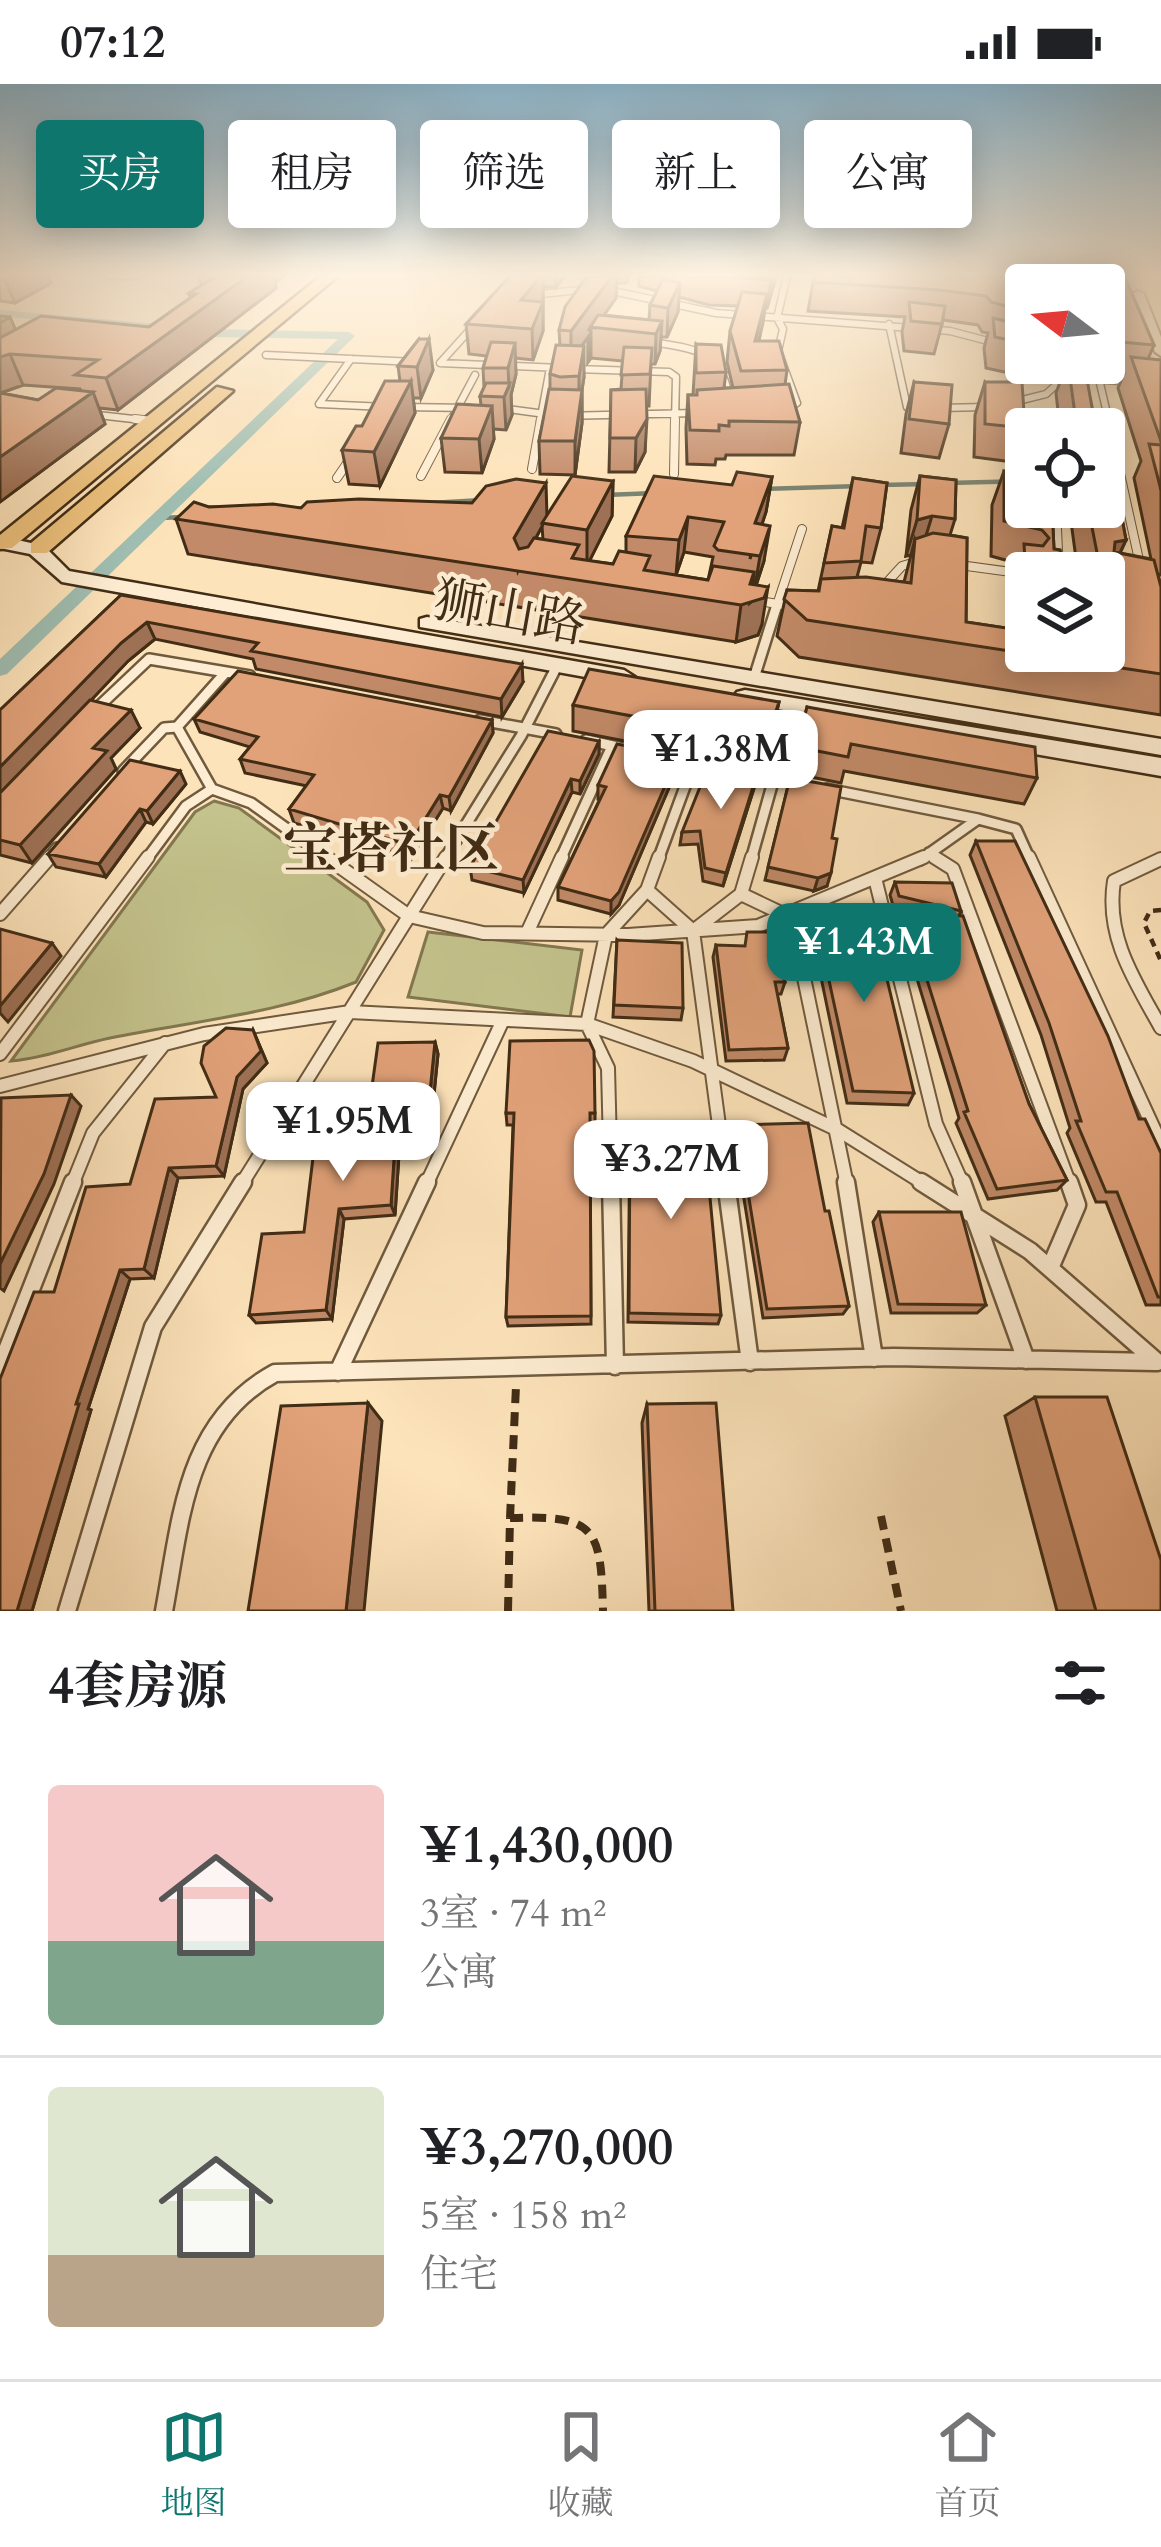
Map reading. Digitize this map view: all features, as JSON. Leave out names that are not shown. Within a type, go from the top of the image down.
[{"type":"main road","points":[[4,539],[243,347]]},
{"type":"main road","points":[[4,539],[44,544],[276,347]]},
{"type":"main road","name":"狮山路","points":[[44,544],[68,570],[1161,747]]},
{"type":"main road","name":"狮山路","points":[[131,581],[556,666],[1161,767]]},
{"type":"lane","points":[[454,347],[440,363],[676,377],[674,474]]},
{"type":"lane","points":[[669,347],[710,357],[724,369],[731,412]]},
{"type":"lane","points":[[773,411],[797,403],[779,347]]},
{"type":"lane","points":[[894,347],[907,406],[986,407],[1046,394],[1057,384]]},
{"type":"lane","points":[[269,353],[418,362]]},
{"type":"lane","points":[[575,369],[585,353]]},
{"type":"lane","points":[[351,359],[320,404],[524,408],[541,413],[714,412]]},
{"type":"lane","points":[[532,469],[550,368]]},
{"type":"lane","points":[[421,476],[475,375]]},
{"type":"lane","points":[[1125,382],[1161,385]]},
{"type":"lane","points":[[373,425],[385,407]]},
{"type":"lane","points":[[80,413],[151,421]]},
{"type":"lane","points":[[337,478],[361,442]]},
{"type":"lane","points":[[1125,498],[1146,590]]},
{"type":"lane","points":[[754,678],[802,529]]},
{"type":"lane","points":[[869,601],[902,566],[921,560],[1005,571]]},
{"type":"lane","points":[[732,597],[810,608]]},
{"type":"lane","points":[[90,715],[148,659],[272,680]]},
{"type":"lane","points":[[67,1611],[153,1327],[526,728],[556,666]]},
{"type":"lane","points":[[120,775],[164,728],[177,727],[226,672]]},
{"type":"lane","points":[[457,715],[633,750]]},
{"type":"lane","points":[[177,727],[212,789],[251,803],[410,916],[483,933],[606,935],[758,926],[929,854],[978,819]]},
{"type":"lane","points":[[527,933],[612,746]]},
{"type":"lane","points":[[653,754],[1016,829],[1161,1144]]},
{"type":"lane","points":[[615,1366],[608,1068],[587,1024],[606,935],[647,890],[694,762]]},
{"type":"lane","points":[[693,931],[741,894],[774,778]]},
{"type":"lane","points":[[0,1054],[186,806],[212,789]]},
{"type":"lane","points":[[0,914],[60,844]]},
{"type":"lane","points":[[929,854],[953,869],[1077,1205],[1050,1268]]},
{"type":"lane","points":[[1161,859],[1114,881],[1108,900],[1110,922],[1126,962],[1161,1028]]},
{"type":"lane","points":[[875,878],[936,1124],[978,1218],[1026,1360]]},
{"type":"lane","points":[[647,890],[693,931],[750,1362]]},
{"type":"lane","points":[[741,894],[785,915],[797,944],[838,1130],[874,1358]]},
{"type":"lane","points":[[0,1086],[165,1043],[350,1012],[587,1024],[712,1070],[838,1130],[1050,1268],[1159,1362]]},
{"type":"lane","points":[[338,1372],[503,1020]]},
{"type":"lane","points":[[0,1368],[93,1133],[165,1043]]},
{"type":"lane","points":[[164,1611],[193,1473],[214,1427],[242,1392],[275,1373],[874,1358],[1159,1362]]},
{"type":"path","points":[[1161,910],[1150,911],[1144,923],[1161,961]]},
{"type":"path","points":[[508,1611],[517,1369]]},
{"type":"path","points":[[881,1516],[902,1611]]},
{"type":"path","points":[[510,1518],[578,1519],[594,1528],[602,1545],[603,1611]]},
{"type":"shaded area","points":[[214,801],[239,808],[367,902],[384,930],[356,982],[266,1009],[11,1061],[195,812]]},
{"type":"shaded area","points":[[428,932],[582,950],[570,1017],[408,997]]},
{"type":"building","points":[[0,347],[149,347],[106,378],[75,375],[98,360],[0,357]]},
{"type":"building","points":[[413,347],[425,347],[417,367],[398,366]]},
{"type":"building","points":[[489,347],[514,347],[508,368],[483,368]]},
{"type":"building","points":[[556,347],[584,347],[579,376],[550,374]]},
{"type":"building","points":[[624,347],[652,348],[650,374],[621,375]]},
{"type":"building","points":[[696,347],[721,347],[726,372],[696,373]]},
{"type":"building","points":[[734,347],[781,347],[787,370],[741,371]]},
{"type":"building","points":[[1131,357],[1161,360],[1161,441]]},
{"type":"building","points":[[385,381],[411,381],[374,452],[342,450],[356,426],[362,426]]},
{"type":"building","points":[[914,382],[952,385],[949,424],[909,419]]},
{"type":"building","points":[[985,382],[1022,384],[1024,408],[1005,408],[1005,426],[985,424]]},
{"type":"building","points":[[486,383],[510,383],[504,397],[480,396]]},
{"type":"building","points":[[789,384],[800,422],[729,421],[729,426],[719,425],[719,431],[690,430],[688,395],[697,395],[697,390]]},
{"type":"building","points":[[1071,384],[1088,384],[1092,408],[1074,408]]},
{"type":"building","points":[[56,388],[93,392],[0,457],[0,393],[38,400]]},
{"type":"building","points":[[549,389],[582,390],[575,441],[539,441]]},
{"type":"building","points":[[646,389],[647,419],[636,438],[610,438],[611,390]]},
{"type":"building","points":[[457,404],[492,406],[479,439],[441,438]]},
{"type":"building","points":[[1149,444],[1161,445],[1161,490]]},
{"type":"building","points":[[737,472],[772,477],[755,523],[770,526],[760,556],[718,550],[714,546],[724,522],[688,517],[679,540],[626,536],[654,476],[732,485]]},
{"type":"building","points":[[572,476],[613,481],[587,530],[542,523]]},
{"type":"building","points":[[920,476],[956,480],[955,519],[932,516],[917,520]]},
{"type":"building","points":[[853,478],[887,483],[881,528],[866,526],[861,561],[824,563],[832,526],[844,528]]},
{"type":"building","points":[[516,479],[546,483],[514,538],[519,549],[528,547],[534,538],[579,545],[572,558],[613,564],[619,551],[650,556],[644,570],[708,580],[713,566],[754,572],[750,584],[768,587],[764,598],[741,605],[176,519],[194,502],[209,507],[273,504],[301,508],[307,502],[359,499],[472,503],[486,486]]},
{"type":"building","points":[[1034,528],[1053,528],[1054,549],[1060,552],[1024,552],[1024,544],[1043,546],[1049,538]]},
{"type":"building","points":[[1092,528],[1124,528],[1126,540],[1115,542],[1114,552],[1097,552]]},
{"type":"building","points":[[933,533],[967,538],[966,622],[1005,628],[1005,650],[807,620],[784,599],[787,590],[819,591],[821,579],[866,577],[911,583],[915,539]]},
{"type":"building","points":[[1125,554],[1154,560],[1161,587],[1161,674],[1125,669]]},
{"type":"building","points":[[121,595],[522,664],[501,699],[251,651],[258,643],[147,622],[0,767],[0,710]]},
{"type":"building","points":[[589,669],[779,702],[766,741],[573,705]]},
{"type":"building","points":[[238,671],[492,720],[449,797],[440,795],[409,845],[289,809],[314,775],[240,759],[258,737],[194,719]]},
{"type":"building","points":[[90,700],[131,710],[93,748],[107,751],[20,845],[0,840],[0,793]]},
{"type":"building","points":[[807,707],[1035,747],[1037,778],[851,744],[848,757],[797,747]]},
{"type":"building","points":[[548,731],[599,741],[580,781],[571,779],[523,880],[470,867]]},
{"type":"building","points":[[617,744],[678,756],[611,901],[558,887],[606,787],[598,785]]},
{"type":"building","points":[[130,760],[180,771],[147,811],[140,809],[99,864],[48,854]]},
{"type":"building","points":[[710,762],[758,771],[726,873],[705,868],[700,831],[682,832]]},
{"type":"building","points":[[790,778],[841,787],[831,873],[818,878],[768,867]]},
{"type":"building","points":[[976,841],[1015,841],[1108,1036],[1139,1119],[1145,1119],[1161,1153],[1161,1297],[1117,1192],[1106,1192],[1076,1121],[1081,1121],[1049,1023]]},
{"type":"building","points":[[895,882],[952,883],[961,911],[899,896]]},
{"type":"building","points":[[815,916],[872,916],[914,1093],[853,1091]]},
{"type":"building","points":[[907,916],[963,916],[1029,1104],[1067,1180],[997,1189],[964,1112],[968,1111]]},
{"type":"building","points":[[0,929],[52,943],[0,1006]]},
{"type":"building","points":[[747,932],[775,932],[785,982],[775,982],[788,1048],[729,1050],[716,945],[745,946]]},
{"type":"building","points":[[617,940],[682,943],[683,1008],[614,1005]]},
{"type":"building","points":[[226,1028],[253,1030],[261,1051],[237,1077],[216,1166],[169,1168],[144,1269],[120,1270],[17,1611],[0,1611],[0,1379],[34,1292],[54,1292],[86,1187],[130,1184],[155,1099],[216,1097],[201,1063],[204,1046]]},
{"type":"building","points":[[589,1040],[594,1051],[595,1113],[590,1113],[591,1316],[506,1317],[514,1113],[506,1113],[510,1041]]},
{"type":"building","points":[[435,1042],[428,1112],[397,1113],[391,1205],[339,1209],[326,1310],[249,1315],[262,1234],[304,1232],[316,1133],[366,1130],[378,1043]]},
{"type":"building","points":[[71,1095],[44,1174],[0,1264],[1,1098]]},
{"type":"building","points":[[630,1122],[703,1123],[721,1315],[629,1313]]},
{"type":"building","points":[[808,1123],[849,1306],[767,1309],[737,1125]]},
{"type":"building","points":[[879,1212],[961,1212],[986,1305],[898,1304]]},
{"type":"building","points":[[1035,1397],[1107,1397],[1161,1560],[1161,1611],[1096,1611]]},
{"type":"building","points":[[368,1403],[346,1611],[248,1611],[281,1406]]},
{"type":"building","points":[[716,1403],[733,1611],[655,1611],[647,1404]]},
{"type":"waterway","points":[[0,670],[337,347]]},
{"type":"waterway","points":[[947,483],[1005,482]]},
{"type":"waterway","points":[[881,485],[926,484]]},
{"type":"waterway","points":[[761,489],[860,486]]},
{"type":"waterway","points":[[605,495],[656,493]]},
{"type":"waterway","points":[[431,503],[482,500]]},
{"type":"waterway","points":[[160,518],[183,517]]},
{"type":"district","name":"宝塔社区","points":[[391,848]]}]
